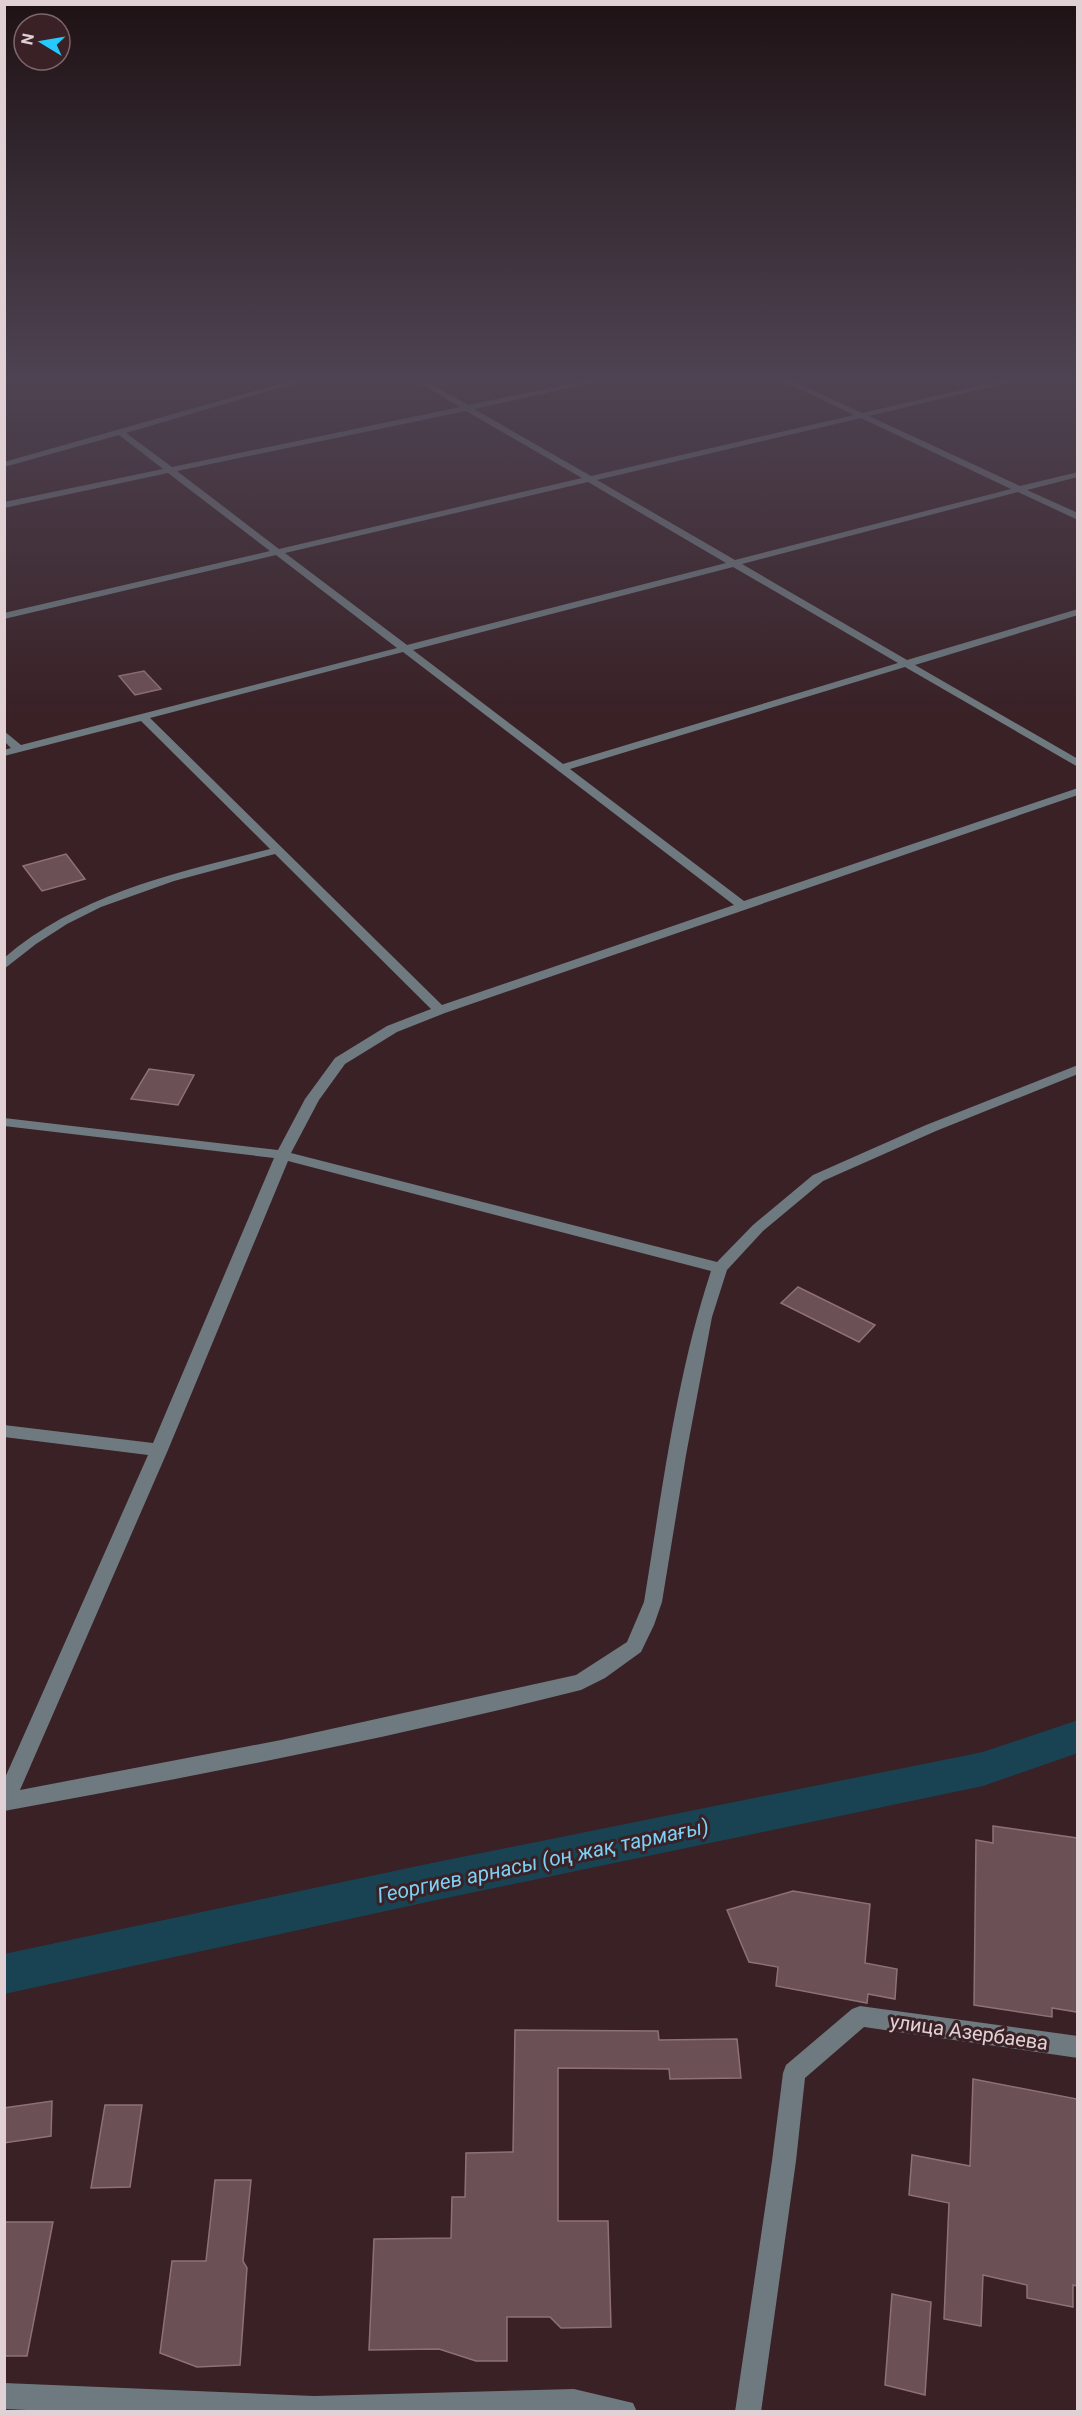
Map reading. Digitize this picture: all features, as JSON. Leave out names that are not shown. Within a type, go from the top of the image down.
[{"type":"street","points":[[4,505],[79,490]]},
{"type":"street","points":[[197,490],[744,907]]},
{"type":"street","points":[[4,615],[542,490]]},
{"type":"street","points":[[606,490],[1077,764]]},
{"type":"street","points":[[4,753],[1016,490]]},
{"type":"street","points":[[1021,490],[1077,517]]},
{"type":"street","points":[[561,768],[1077,612]]},
{"type":"street","points":[[142,716],[441,1010]]},
{"type":"street","points":[[4,734],[18,749]]},
{"type":"street","points":[[5,1802],[159,1450],[283,1155],[312,1099],[340,1061],[392,1029],[441,1010],[1077,791]]},
{"type":"street","points":[[4,965],[41,934],[80,911],[153,885],[278,850]]},
{"type":"street","points":[[5,1802],[116,1783],[331,1739],[557,1688],[581,1682],[598,1673],[634,1647],[653,1602],[677,1455],[704,1317],[720,1268],[758,1228],[818,1178],[931,1128],[1077,1069]]},
{"type":"street","points":[[4,1122],[283,1155],[720,1268]]},
{"type":"street","points":[[4,1431],[159,1450]]},
{"type":"street","name":"улица Азербаева","points":[[748,2412],[794,2073],[860,2016],[1077,2047]]},
{"type":"street","points":[[4,2396],[314,2409],[574,2402],[624,2412]]},
{"type":"building","points":[[144,671],[161,689],[135,695],[119,676]]},
{"type":"building","points":[[66,854],[85,879],[42,891],[23,866]]},
{"type":"building","points":[[149,1069],[194,1075],[178,1105],[131,1099]]},
{"type":"building","points":[[798,1287],[875,1325],[859,1342],[781,1303]]},
{"type":"building","points":[[993,1826],[1077,1838],[1077,2012],[1052,2008],[1052,2017],[974,2005],[976,1840],[993,1843]]},
{"type":"building","points":[[793,1891],[870,1904],[865,1963],[897,1969],[895,1999],[868,1994],[867,2003],[776,1986],[778,1967],[749,1962],[727,1910]]},
{"type":"building","points":[[515,2030],[658,2031],[659,2040],[737,2039],[741,2078],[670,2079],[669,2069],[558,2068],[558,2221],[608,2221],[611,2327],[561,2328],[550,2317],[507,2317],[507,2361],[476,2361],[439,2349],[369,2350],[374,2239],[451,2238],[452,2197],[465,2197],[466,2153],[513,2152]]},
{"type":"building","points":[[973,2079],[1077,2099],[1077,2286],[1073,2285],[1073,2307],[1027,2298],[1027,2285],[983,2275],[981,2326],[944,2319],[949,2203],[909,2195],[912,2155],[970,2166]]},
{"type":"building","points":[[52,2101],[51,2136],[4,2143],[4,2108]]},
{"type":"building","points":[[105,2105],[142,2105],[130,2187],[91,2188]]},
{"type":"building","points":[[215,2180],[251,2180],[243,2261],[247,2268],[240,2365],[197,2367],[160,2353],[172,2261],[206,2261]]},
{"type":"building","points":[[4,2222],[53,2222],[27,2356],[4,2356]]},
{"type":"building","points":[[892,2294],[931,2302],[925,2395],[885,2385]]},
{"type":"waterway","name":"Георгиев арнасы (оң жақ тармағы)","points":[[4,1974],[432,1882],[983,1769],[1078,1736]]}]
